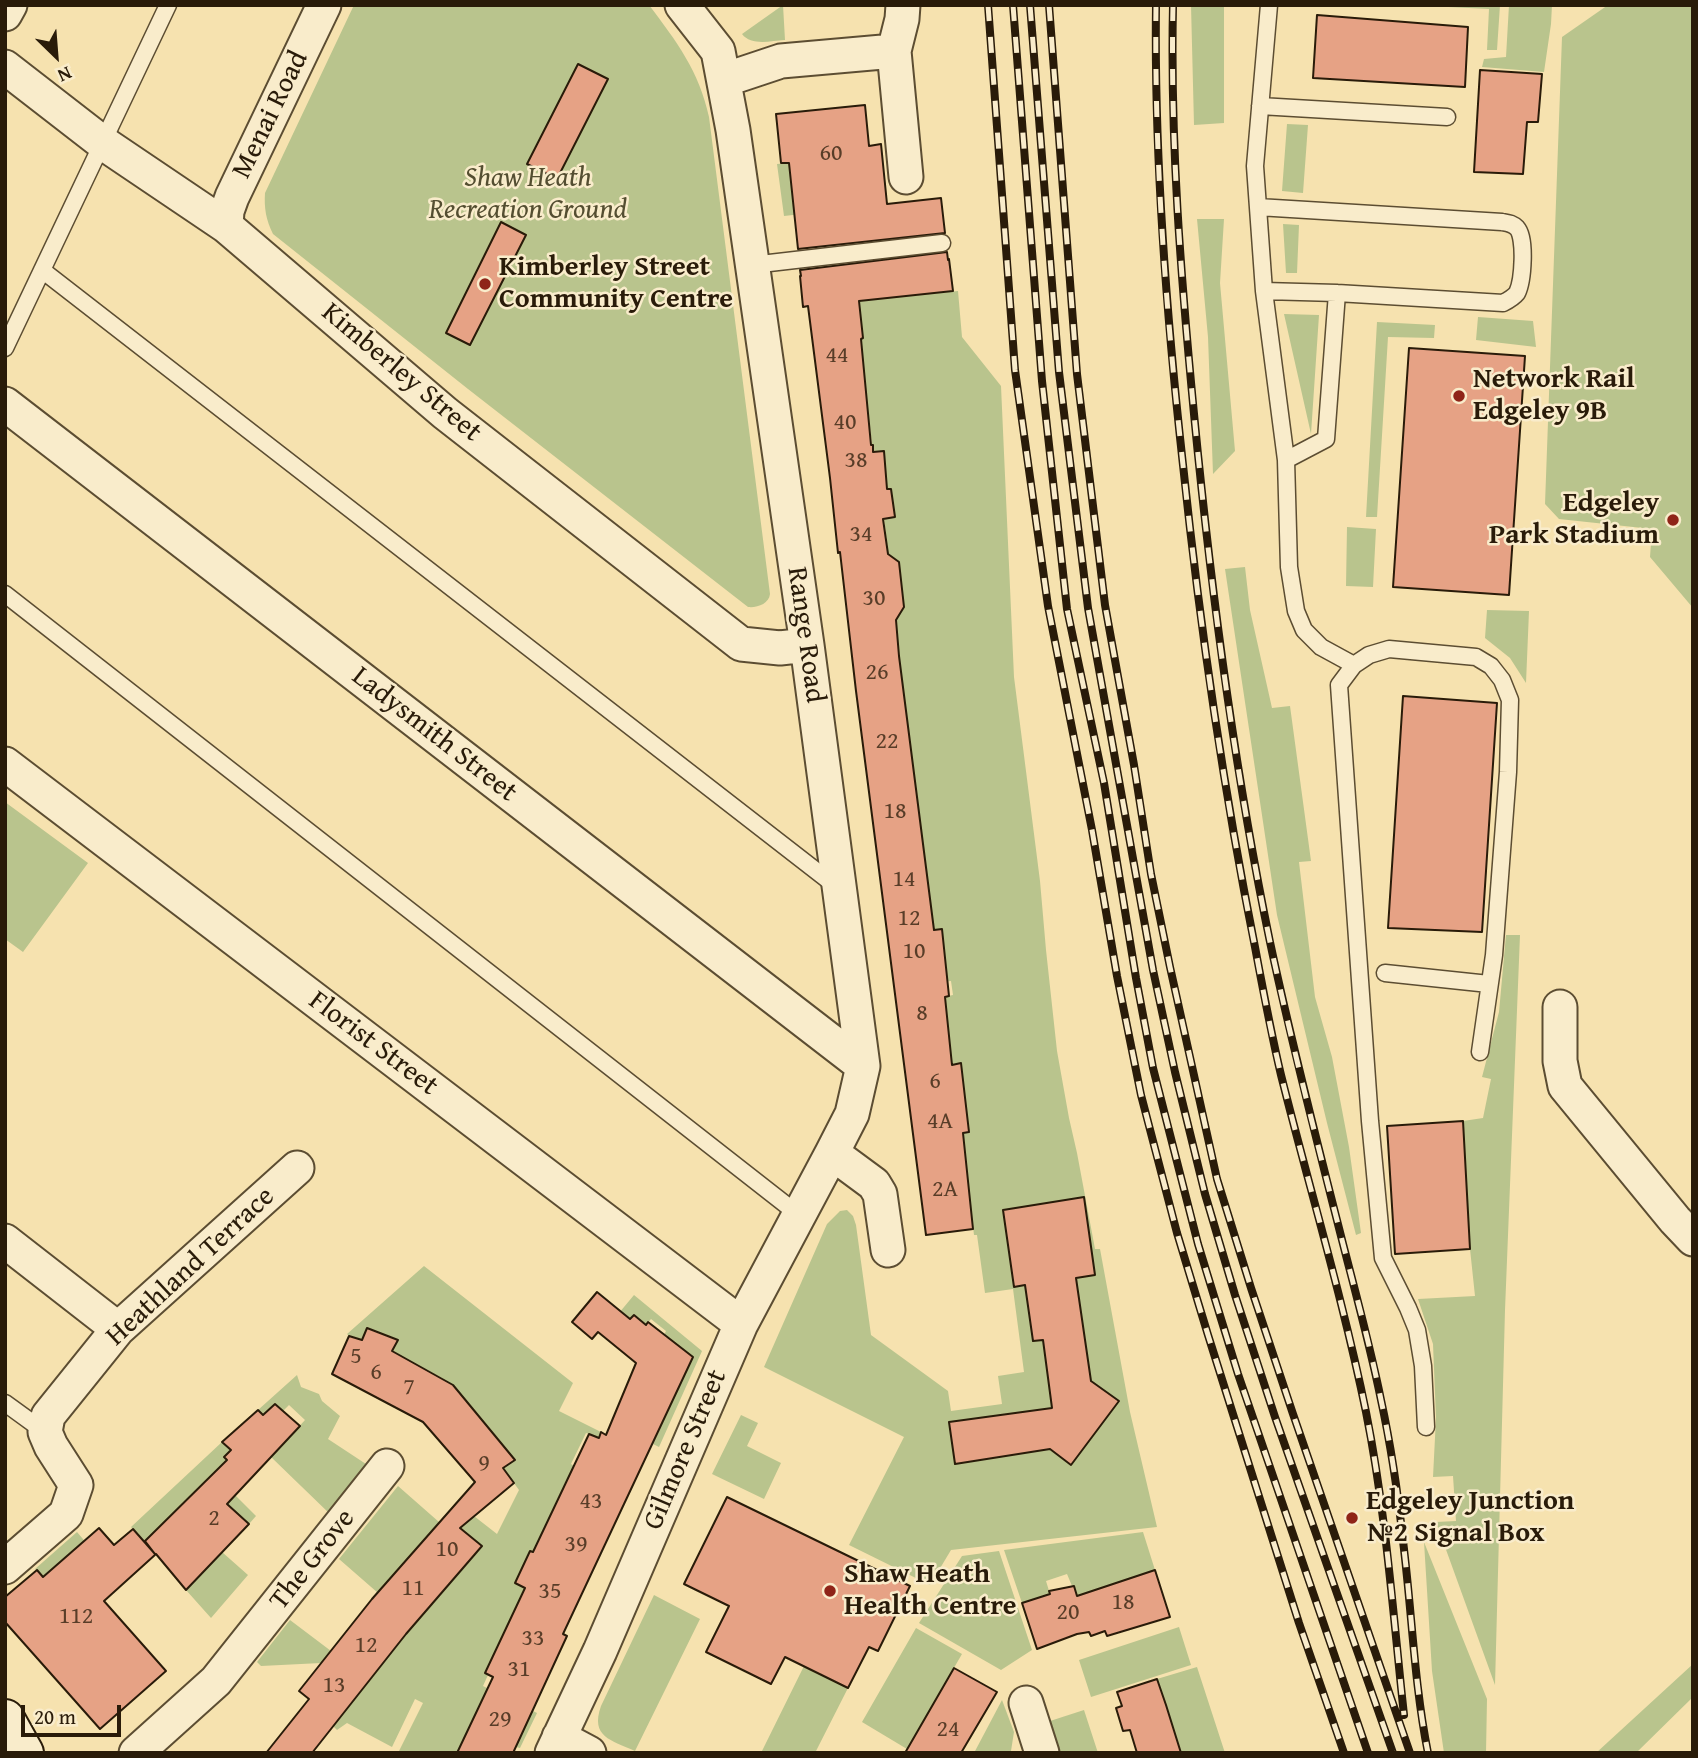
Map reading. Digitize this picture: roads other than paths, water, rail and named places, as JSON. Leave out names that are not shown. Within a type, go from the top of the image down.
[{"type":"street","points":[[5,14],[10,5]]},
{"type":"street","name":"Menai Road","points":[[226,226],[232,197],[324,5]]},
{"type":"street","name":"Range Road","points":[[682,5],[718,51],[733,130],[807,645],[863,1066],[852,1114],[832,1153]]},
{"type":"street","points":[[903,5],[894,51],[906,177]]},
{"type":"street","points":[[724,80],[781,61],[894,51]]},
{"type":"street","name":"Kimberley Street","points":[[5,67],[103,143],[226,226],[445,413],[741,644],[780,648],[807,645]]},
{"type":"street","name":"Ladysmith Street","points":[[5,404],[863,1066]]},
{"type":"street","name":"Florist Street","points":[[5,764],[741,1324]]},
{"type":"street","points":[[1560,1007],[1560,1060],[1565,1086],[1693,1239]]},
{"type":"street","points":[[832,1153],[863,1174],[880,1194],[888,1250]]},
{"type":"street","name":"Gilmore Street","points":[[556,1745],[600,1651],[741,1324],[832,1153]]},
{"type":"street","name":"Heathland Terrace","points":[[44,1432],[48,1416],[118,1329],[297,1168]]},
{"type":"street","points":[[5,1241],[118,1329]]},
{"type":"street","points":[[5,1567],[66,1514],[76,1485],[44,1432]]},
{"type":"street","name":"The Grove","points":[[136,1753],[216,1681],[387,1466]]},
{"type":"street","points":[[1026,1703],[1042,1753]]},
{"type":"street","points":[[556,1745],[589,1753]]},
{"type":"lane","points":[[5,348],[168,5]]},
{"type":"lane","points":[[1269,5],[1255,166],[1264,291],[1286,460],[1289,567],[1296,611],[1304,630],[1321,647],[1354,665]]},
{"type":"lane","points":[[1260,106],[1447,117]]},
{"type":"lane","points":[[1258,207],[1511,223],[1519,230],[1523,242],[1518,291],[1513,298],[1503,303],[1264,291]]},
{"type":"lane","points":[[752,265],[942,243]]},
{"type":"lane","points":[[42,270],[839,889]]},
{"type":"lane","points":[[1286,460],[1326,439],[1337,293]]},
{"type":"lane","points":[[5,594],[799,1215]]},
{"type":"lane","points":[[1426,1427],[1423,1366],[1417,1330],[1383,1258],[1370,1121],[1339,685],[1354,665],[1389,649],[1476,657],[1491,666],[1502,680],[1510,700],[1508,772],[1494,955],[1480,1052]]},
{"type":"lane","points":[[1385,972],[1489,984]]},
{"type":"lane","points":[[5,1403],[44,1432]]},
{"type":"railway","points":[[988,5],[1015,370],[1048,606],[1141,1095],[1177,1233],[1208,1335],[1299,1623],[1344,1753]]},
{"type":"railway","points":[[1013,5],[1042,381],[1067,609],[1104,783],[1153,1068],[1198,1244],[1238,1374],[1368,1753]]},
{"type":"railway","points":[[1030,5],[1059,372],[1088,608],[1153,970],[1205,1194],[1235,1295],[1393,1753]]},
{"type":"railway","points":[[1049,5],[1077,374],[1105,605],[1151,874],[1170,967],[1217,1179],[1293,1414],[1410,1753]]},
{"type":"railway","points":[[1156,5],[1159,178],[1166,293],[1190,526],[1213,707],[1243,887],[1274,1043],[1347,1327],[1366,1412],[1384,1525],[1404,1715]]},
{"type":"railway","points":[[1173,5],[1173,108],[1181,261],[1201,480],[1225,679],[1245,811],[1270,942],[1377,1379],[1388,1435],[1428,1753]]},
{"type":"place","name":"Kimberley Street Community Centre","points":[[485,284]]},
{"type":"place","name":"Network Rail Edgeley 9B","points":[[1459,396]]},
{"type":"place","name":"Edgeley Park Stadium","points":[[1673,520]]},
{"type":"place","name":"Edgeley Junction №2 Signal Box","points":[[1352,1518]]},
{"type":"place","name":"Shaw Heath Health Centre","points":[[830,1591]]},
{"type":"park label","name":"Shaw Heath Recreation Ground","points":[[528,195]]}]
